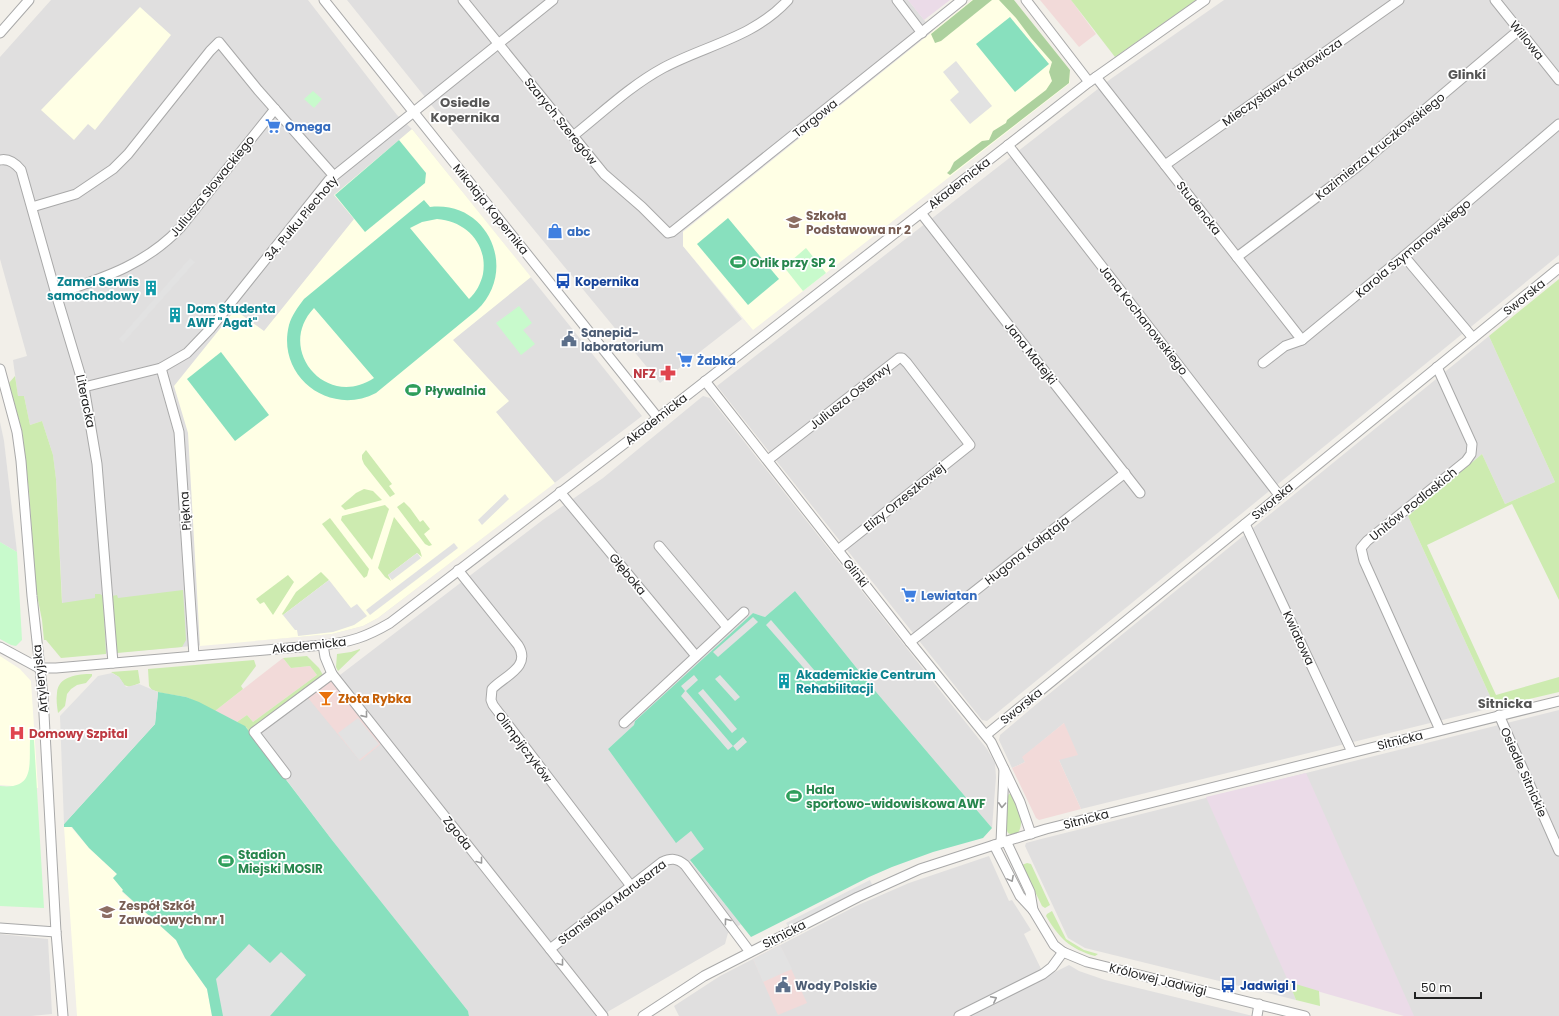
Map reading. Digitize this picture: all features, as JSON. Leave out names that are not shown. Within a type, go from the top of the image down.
[{"type":"street","points":[[0,34],[29,0]]},
{"type":"street","name":"Mikołaja Kopernika","points":[[324,0],[658,418]]},
{"type":"street","name":"Szarych Szeregów","points":[[463,0],[604,174],[642,207],[668,233]]},
{"type":"street","name":"34. Pułku Piechoty","points":[[84,388],[161,368],[187,353],[210,329],[329,180],[553,0]]},
{"type":"street","points":[[573,136],[644,79],[665,67],[746,32],[766,20],[788,0]]},
{"type":"street","points":[[897,0],[922,33]]},
{"type":"street","name":"Targowa","points":[[668,233],[672,232],[962,0]]},
{"type":"street","name":"Studencka","points":[[1026,0],[1165,165],[1302,340]]},
{"type":"street","name":"Akademicka","points":[[39,668],[323,645],[355,640],[390,623],[658,418],[1093,79],[1205,0]]},
{"type":"street","name":"Mieczysława Karłowicza","points":[[1165,165],[1399,0]]},
{"type":"street","name":"Willowa","points":[[1495,0],[1559,80]]},
{"type":"street","name":"Kazimierza Kruczkowskiego","points":[[1237,257],[1357,167],[1519,30]]},
{"type":"street","points":[[32,207],[76,194],[113,169],[128,154],[210,52],[220,42],[258,90],[334,176]]},
{"type":"street","name":"Juliusza Słowackiego","points":[[56,294],[105,278],[148,255],[168,241],[180,228],[275,108]]},
{"type":"street","name":"Karola Szymanowskiego","points":[[1263,363],[1285,346],[1302,340],[1404,256],[1559,124]]},
{"type":"street","name":"Jana Kochanowskiego","points":[[1008,145],[1279,495]]},
{"type":"street","name":"Literacka","points":[[0,160],[3,159],[12,162],[21,170],[84,388],[97,464],[113,663]]},
{"type":"street","name":"Jana Matejki","points":[[921,213],[1140,493]]},
{"type":"street","points":[[1404,256],[1473,338]]},
{"type":"street","name":"Sworska","points":[[986,735],[1559,268]]},
{"type":"street","name":"Juliusza Osterwy","points":[[768,460],[899,358],[902,358],[970,445]]},
{"type":"street","name":"Unitów Podlaskich","points":[[1437,367],[1472,444],[1471,454],[1466,461],[1361,548],[1364,562],[1440,730]]},
{"type":"street","name":"Piękna","points":[[161,368],[180,432],[194,656]]},
{"type":"street","name":"Artyleryjska","points":[[0,369],[17,432],[21,461],[32,596],[43,696],[62,1016]]},
{"type":"street","name":"Glinki","points":[[705,381],[910,642],[986,735],[1004,767],[1020,802],[1031,834]]},
{"type":"street","name":"Elizy Orzeszkowej","points":[[838,550],[970,445]]},
{"type":"street","name":"Hugona Kołłątaja","points":[[910,642],[1125,473]]},
{"type":"street","name":"Głęboka","points":[[560,492],[696,656]]},
{"type":"street","name":"Kwiatowa","points":[[1245,524],[1352,752]]},
{"type":"street","points":[[659,546],[727,627]]},
{"type":"street","name":"Olimpijczyków","points":[[458,570],[523,653],[521,664],[492,689],[492,705],[631,886]]},
{"type":"street","points":[[624,723],[744,612]]},
{"type":"street","name":"Zgoda","points":[[323,645],[325,657],[332,674],[603,1016]]},
{"type":"street","points":[[0,648],[39,668]]},
{"type":"street","points":[[286,774],[254,732],[332,674]]},
{"type":"street","name":"Sitnicka","points":[[643,1016],[704,976],[858,897],[920,869],[1000,843],[1123,809],[1559,700]]},
{"type":"street","name":"Osiedle Sitnickie","points":[[1499,715],[1559,851]]},
{"type":"street","name":"Glinki","points":[[1000,843],[1004,767]]},
{"type":"street","name":"Królowej Jadwigi","points":[[1000,843],[1020,896],[1033,910],[1054,944],[1063,952],[1087,962],[1305,1016]]},
{"type":"street","name":"Stanisława Marusarza","points":[[550,949],[662,862],[668,859],[676,859],[685,865],[750,952]]},
{"type":"street","points":[[0,928],[56,932]]},
{"type":"street","points":[[959,1016],[1043,974],[1052,967],[1063,952]]},
{"type":"street","points":[[1257,1016],[1259,1004]]},
{"type":"shaded area","points":[[51,0],[308,0],[397,115],[412,129],[642,416],[378,618],[363,626],[332,634],[65,657],[56,479],[53,455],[42,421],[30,425],[24,396],[18,397],[13,360],[27,356],[0,259],[0,57]]},
{"type":"shaded area","points":[[347,0],[908,0],[933,31],[683,231],[683,246],[742,319],[660,383]]},
{"type":"shaded area","points":[[908,0],[950,0],[924,20]]},
{"type":"shaded area","points":[[972,0],[1014,0],[1070,70],[1070,83],[753,330],[683,246],[683,232]]},
{"type":"shaded area","points":[[1040,0],[1071,0],[1096,34],[1079,47]]},
{"type":"shaded area","points":[[1224,0],[1559,0],[1559,255],[987,721],[982,720],[717,386],[1112,78]]},
{"type":"shaded area","points":[[140,7],[171,35],[95,130],[88,124],[74,140],[41,110]]},
{"type":"shaded area","points":[[956,61],[992,106],[970,124],[950,100],[959,92],[943,72]]},
{"type":"shaded area","points":[[412,129],[531,277],[453,340],[509,401],[496,412],[555,483],[378,618],[363,626],[332,634],[200,646],[188,433],[174,386],[235,310],[264,331],[354,219],[334,195]]},
{"type":"shaded area","points":[[190,258],[195,262],[123,343],[119,339]]},
{"type":"shaded area","points":[[1489,336],[1555,482],[1505,504],[1482,454],[1408,516],[1495,707],[1081,809],[1059,760],[1064,723],[1023,757],[1025,762],[1012,768],[999,740],[1000,735]]},
{"type":"shaded area","points":[[703,396],[710,398],[987,749],[995,763],[996,777],[992,828],[871,686],[795,591],[765,617],[753,613],[635,721],[634,725],[608,749],[676,842],[691,831],[705,849],[690,861],[741,924],[728,933],[725,944],[609,1011],[603,1016],[469,1016],[468,1011],[332,840],[257,741],[260,733],[340,675],[544,519],[603,478]]},
{"type":"shaded area","points":[[0,422],[4,441],[17,552],[0,542]]},
{"type":"shaded area","points":[[505,494],[509,499],[482,525],[478,520]]},
{"type":"shaded area","points":[[454,543],[458,548],[370,615],[366,610]]},
{"type":"shaded area","points":[[417,553],[421,558],[392,580],[388,575]]},
{"type":"shaded area","points":[[329,580],[351,608],[357,604],[367,616],[354,625],[333,632],[298,636],[297,630],[295,630],[283,615]]},
{"type":"shaded area","points":[[753,617],[758,622],[718,657],[713,652]]},
{"type":"shaded area","points":[[771,620],[821,678],[816,682],[766,625]]},
{"type":"shaded area","name":"Domowy Szpital","points":[[0,656],[20,669],[31,681],[38,788],[0,785]]},
{"type":"shaded area","points":[[283,658],[291,668],[310,666],[317,675],[253,722],[247,715],[237,722],[215,711]]},
{"type":"shaded area","points":[[112,673],[119,677],[126,687],[139,684],[158,692],[155,724],[64,824],[60,716],[98,676]]},
{"type":"shaded area","points":[[694,675],[698,680],[686,691],[733,746],[728,750],[681,696],[685,691],[681,686]]},
{"type":"shaded area","points":[[720,675],[740,697],[735,701],[715,679]]},
{"type":"shaded area","points":[[331,681],[381,744],[360,761],[308,698]]},
{"type":"shaded area","points":[[703,689],[737,729],[732,733],[698,693]]},
{"type":"shaded area","points":[[1559,710],[1559,1016],[1412,1016],[1290,983],[1296,1000],[1085,948],[1068,938],[1025,846],[1026,843],[1045,838]]},
{"type":"shaded area","points":[[358,718],[379,744],[359,760],[338,733]]},
{"type":"shaded area","points":[[1064,723],[1078,755],[1059,760],[1081,809],[1039,820],[1036,818],[1012,768],[1025,762],[1022,757]]},
{"type":"shaded area","points":[[743,737],[747,742],[737,751],[733,746]]},
{"type":"shaded area","points":[[1306,773],[1414,1016],[1404,1016],[1289,983],[1206,797]]},
{"type":"shaded area","name":"Zespół Szkół Zawodowych nr 1","points":[[64,827],[71,827],[89,848],[117,874],[117,881],[124,890],[122,892],[176,940],[185,958],[207,989],[212,1016],[77,1016]]},
{"type":"shaded area","points":[[989,856],[1009,901],[1012,900],[1031,930],[1024,934],[1045,977],[1069,965],[1079,971],[1105,980],[1253,1016],[679,1016],[674,1006],[720,976],[856,906],[909,883]]},
{"type":"shaded area","points":[[870,880],[874,889],[791,931],[786,923]]},
{"type":"shaded area","points":[[0,934],[48,939],[52,1014],[0,1016]]},
{"type":"shaded area","points":[[249,944],[270,963],[281,952],[306,975],[270,1016],[223,1016],[216,979]]},
{"type":"shaded area","points":[[780,945],[807,1003],[778,1015],[753,959]]},
{"type":"shaded area","points":[[780,945],[792,969],[763,982],[753,959]]},
{"type":"green space","points":[[973,0],[992,0],[941,41],[935,43],[931,34]]},
{"type":"green space","points":[[999,0],[1014,0],[1070,70],[1069,83],[950,175],[947,173],[954,162],[982,141],[989,140],[993,131],[1006,123],[1007,120],[1046,90],[1052,81],[1049,72],[1052,62],[1016,18]]},
{"type":"green space","points":[[1071,0],[1196,0],[1115,57]]},
{"type":"green space","points":[[1010,17],[1049,64],[1015,92],[976,44]]},
{"type":"green space","points":[[313,91],[322,99],[314,108],[304,99]]},
{"type":"green space","points":[[399,140],[426,173],[425,183],[365,232],[335,195]]},
{"type":"green space","points":[[424,200],[430,207],[450,208],[468,215],[481,226],[491,241],[496,258],[496,276],[489,294],[477,310],[376,393],[359,399],[341,400],[325,396],[310,388],[299,376],[291,361],[287,344],[289,325],[293,314],[304,299]],"holes":[[[437,219],[457,224],[466,229],[473,236],[482,253],[484,263],[483,274],[480,284],[472,297],[469,299],[410,228],[422,222]],[[314,308],[374,378],[356,386],[339,386],[324,381],[311,370],[303,357],[300,341],[303,324]]]},
{"type":"green space","name":"Orlik przy SP 2","points":[[728,218],[779,279],[748,305],[697,244]]},
{"type":"green space","points":[[806,248],[826,273],[803,291],[784,267]]},
{"type":"green space","points":[[1559,279],[1559,600],[1512,504],[1427,545],[1496,695],[1559,677],[1559,692],[1495,707],[1408,516],[1482,454],[1505,504],[1555,482],[1489,336]]},
{"type":"green space","points":[[519,306],[532,323],[523,330],[535,344],[521,355],[496,323]]},
{"type":"green space","points":[[221,352],[269,415],[235,441],[187,379]]},
{"type":"green space","points":[[15,376],[18,396],[24,396],[30,425],[42,421],[53,455],[56,479],[62,603],[95,598],[95,594],[100,594],[103,596],[106,654],[61,658],[46,640],[44,640],[36,590],[29,491],[22,431],[9,383]]},
{"type":"green space","points":[[366,450],[392,484],[389,486],[395,494],[390,497],[364,464],[362,455]]},
{"type":"green space","points":[[364,489],[373,491],[382,500],[345,510],[341,506],[356,493]]},
{"type":"green space","points":[[404,502],[420,522],[423,520],[430,529],[424,534],[432,545],[429,546],[425,544],[397,507]]},
{"type":"green space","points":[[385,505],[389,509],[372,560],[341,520],[342,516]]},
{"type":"green space","points":[[394,517],[420,550],[422,557],[417,553],[388,575],[391,581],[385,577],[378,568]]},
{"type":"green space","points":[[330,518],[369,569],[367,576],[364,578],[322,524]]},
{"type":"green space","points":[[0,542],[17,552],[22,640],[16,646],[0,639]]},
{"type":"green space","points":[[321,572],[329,580],[283,615],[282,614],[296,592]]},
{"type":"green space","points":[[288,575],[294,582],[273,615],[264,602],[260,604],[256,599]]},
{"type":"green space","points":[[183,590],[186,640],[182,647],[117,653],[115,649],[112,596],[117,595],[118,598]]},
{"type":"green space","points":[[795,591],[871,686],[992,828],[983,838],[933,852],[869,877],[751,937],[690,860],[704,849],[691,831],[676,843],[608,749],[634,725],[635,721],[753,613],[765,617]]},
{"type":"green space","points":[[360,649],[338,671],[336,667],[337,654]]},
{"type":"green space","points":[[307,656],[319,668],[324,677],[320,677],[311,683],[310,688],[251,731],[248,731],[247,728],[237,722],[247,715],[253,722],[317,675],[310,666],[291,668],[283,658]]},
{"type":"green space","points":[[254,660],[256,666],[241,686],[243,689],[215,711],[186,697],[162,693],[152,690],[149,686],[148,669]]},
{"type":"green space","points":[[138,670],[140,683],[130,687],[124,685],[119,677],[111,672]]},
{"type":"green space","points":[[92,674],[86,683],[77,685],[71,689],[67,694],[65,706],[58,713],[57,696],[58,687],[61,683],[70,677]]},
{"type":"green space","name":"Stadion Miejski MOSIR","points":[[158,692],[186,697],[199,702],[245,726],[332,840],[468,1011],[469,1016],[212,1016],[207,989],[185,958],[176,940],[122,891],[123,890],[113,878],[117,874],[89,848],[72,827],[64,827],[64,824],[155,724]]},
{"type":"green space","points":[[30,740],[34,740],[44,908],[0,906],[0,786],[11,786],[19,784],[25,780],[29,767]]},
{"type":"green space","points":[[1009,794],[1011,794],[1016,803],[1021,818],[1018,833],[1012,835],[1008,833],[1006,829]]},
{"type":"green space","points":[[1027,863],[1031,864],[1050,905],[1045,908],[1042,906],[1022,865]]},
{"type":"green space","points":[[1052,911],[1066,939],[1084,950],[1098,954],[1095,956],[1086,953],[1066,942],[1056,931],[1046,916]]},
{"type":"green space","points":[[1289,982],[1319,991],[1320,1006],[1296,1000]]},
{"type":"place","name":"Omega","points":[[273,126]]},
{"type":"place","name":"Szkoła Podstawowa nr 2","points":[[794,222]]},
{"type":"place","name":"abc","points":[[555,231]]},
{"type":"place","name":"Orlik przy SP 2","points":[[738,262]]},
{"type":"place","name":"Kopernika","points":[[563,281]]},
{"type":"place","name":"Zamel Serwis samochodowy","points":[[151,288]]},
{"type":"place","name":"Dom Studenta AWF \"Agat\"","points":[[175,315]]},
{"type":"place","name":"Sanepid- laboratorium","points":[[569,339]]},
{"type":"place","name":"Żabka","points":[[685,360]]},
{"type":"place","name":"NFZ","points":[[668,373]]},
{"type":"place","name":"Pływalnia","points":[[413,390]]},
{"type":"place","name":"Lewiatan","points":[[909,595]]},
{"type":"place","name":"Akademickie Centrum Rehabilitacji","points":[[784,681]]},
{"type":"place","name":"Złota Rybka","points":[[326,698]]},
{"type":"place","name":"Domowy Szpital","points":[[17,733]]},
{"type":"place","name":"Hala sportowo-widowiskowa AWF","points":[[794,796]]},
{"type":"place","name":"Stadion Miejski MOSIR","points":[[226,861]]},
{"type":"place","name":"Zespół Szkół Zawodowych nr 1","points":[[107,912]]},
{"type":"place","name":"Wody Polskie","points":[[783,985]]},
{"type":"place","name":"Jadwigi 1","points":[[1228,985]]},
{"type":"district","name":"Glinki","points":[[1467,74]]},
{"type":"district","name":"Osiedle Kopernika","points":[[465,110]]},
{"type":"district","name":"Sitnicka","points":[[1505,703]]}]
